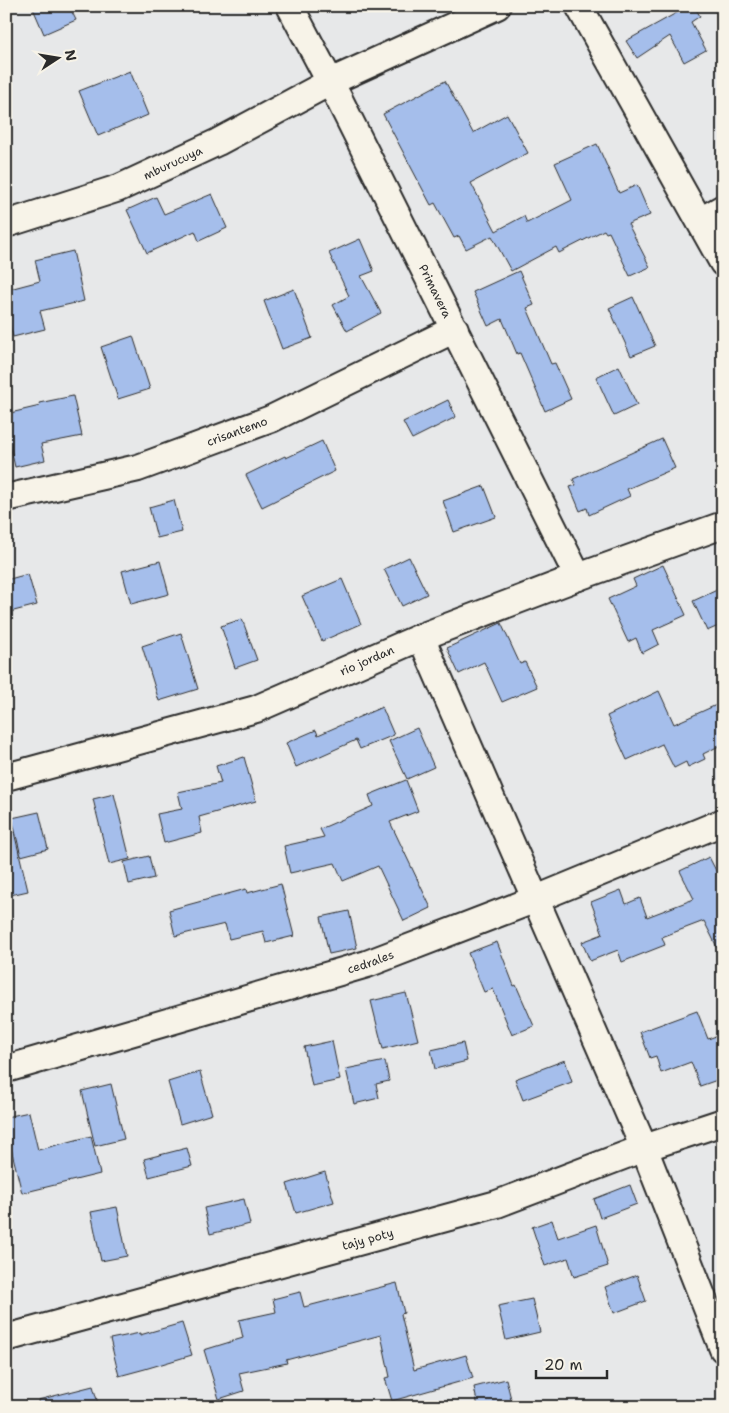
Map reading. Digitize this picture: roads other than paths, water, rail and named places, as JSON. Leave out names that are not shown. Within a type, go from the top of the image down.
[{"type":"street","name":"Primavera","points":[[290,6],[578,577]]},
{"type":"street","name":"mburucuya","points":[[6,224],[118,188],[218,142],[330,82],[497,6]]},
{"type":"street","points":[[579,6],[723,263]]},
{"type":"street","points":[[700,221],[723,208]]},
{"type":"street","name":"crisantemo","points":[[6,498],[138,468],[271,419],[455,330]]},
{"type":"street","name":"rio jordan","points":[[6,777],[256,710],[422,637],[578,577],[723,525]]},
{"type":"street","points":[[422,637],[644,1148],[723,1350]]},
{"type":"street","name":"cedrales","points":[[6,1069],[367,964],[536,899],[723,822]]},
{"type":"street","name":"tajy poty","points":[[6,1338],[497,1204],[644,1148],[723,1122]]}]
